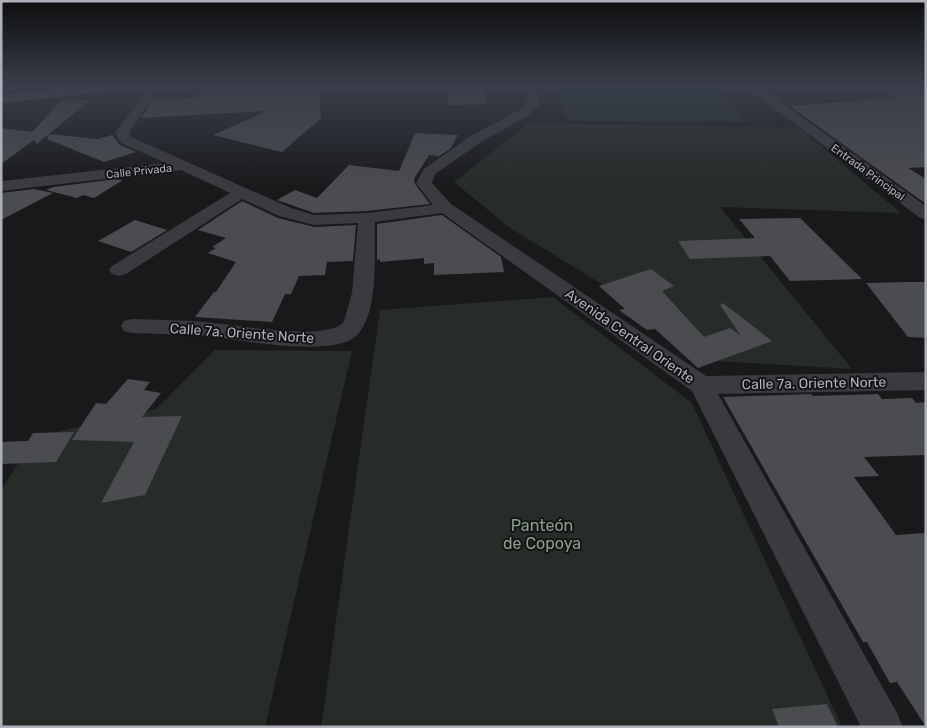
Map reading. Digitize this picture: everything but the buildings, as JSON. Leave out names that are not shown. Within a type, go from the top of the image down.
[{"type":"street","name":"Calle Privada","points":[[131,120],[122,133],[126,140],[180,166]]},
{"type":"street","name":"Avenida Central Oriente","points":[[509,120],[476,139],[429,172],[424,183],[445,208],[701,385],[883,727]]},
{"type":"street","name":"Entrada Principal","points":[[801,120],[926,214]]},
{"type":"street","name":"Calle Privada","points":[[1,186],[180,166]]},
{"type":"street","points":[[180,166],[284,212],[314,220],[367,218],[445,208]]},
{"type":"street","points":[[119,270],[240,192]]},
{"type":"street","name":"Calle 7a. Oriente Norte","points":[[132,326],[206,329],[291,338],[335,338],[350,331],[358,315],[367,218]]},
{"type":"street","name":"Calle 7a. Oriente Norte","points":[[701,385],[926,381]]},
{"type":"green space","points":[[746,120],[748,122],[567,121]]},
{"type":"green space","points":[[529,123],[799,128],[901,213],[720,207],[852,369],[715,361],[615,292],[510,228],[454,182]]},
{"type":"green space","name":"Panteón de Copoya","points":[[553,297],[692,403],[842,727],[321,727],[380,310]]},
{"type":"green space","points":[[215,350],[352,351],[265,727],[1,727],[1,490],[35,437],[156,409]]}]
